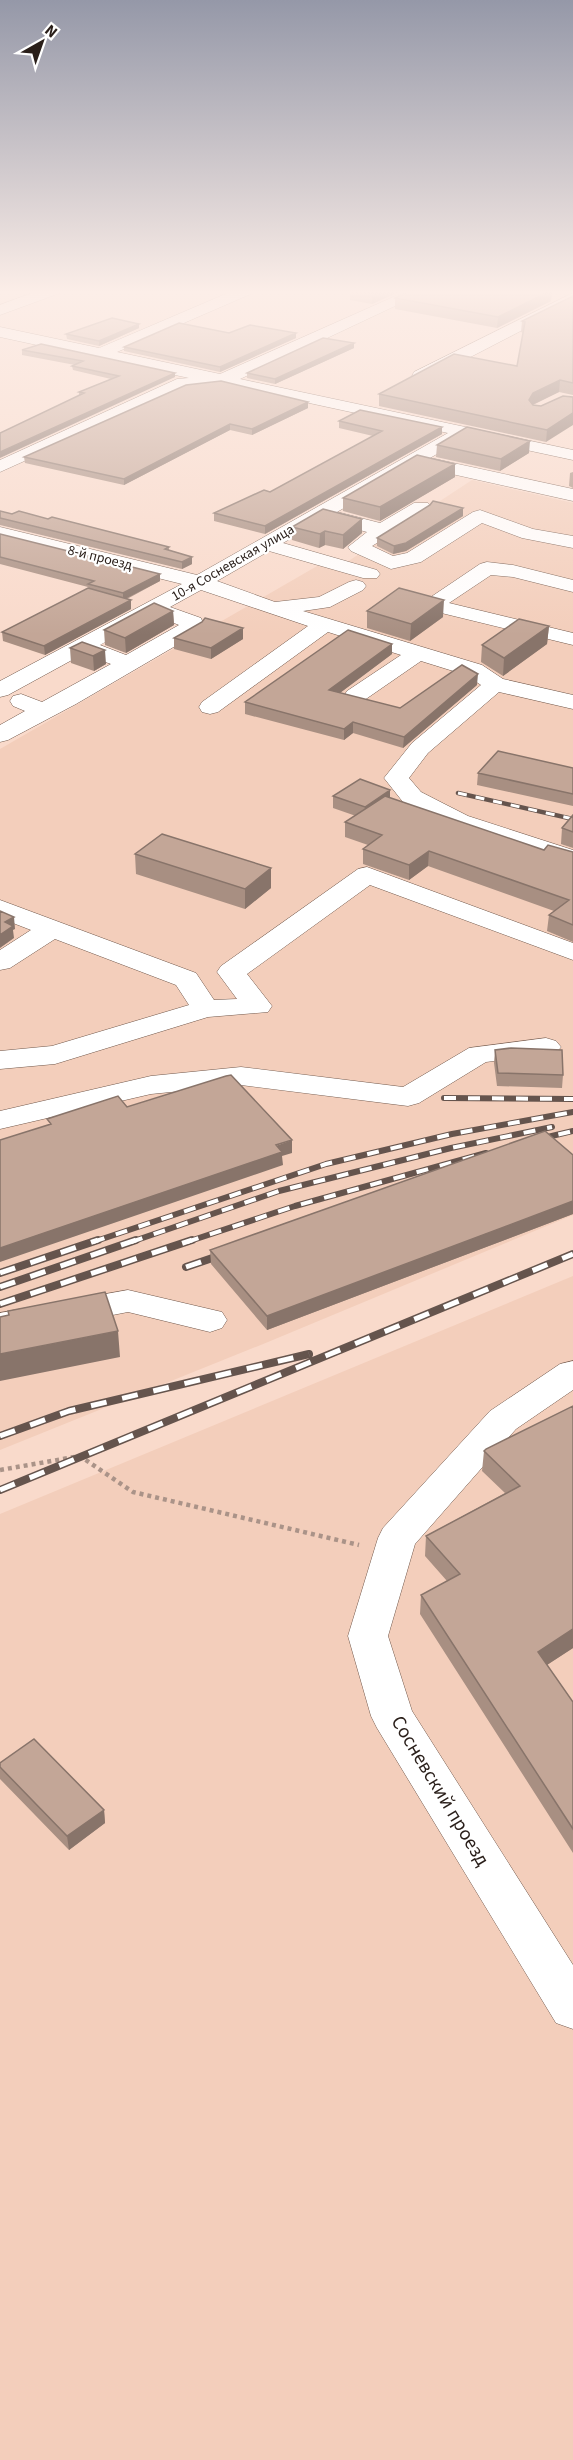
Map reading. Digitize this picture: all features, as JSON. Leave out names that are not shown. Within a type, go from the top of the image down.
[{"type":"street","points":[[0,467],[136,405]]},
{"type":"street","points":[[335,405],[573,455]]},
{"type":"street","points":[[345,407],[352,405]]},
{"type":"street","name":"10-я Сосневская улица","points":[[0,691],[154,608],[463,432]]},
{"type":"street","points":[[413,460],[573,495]]},
{"type":"street","points":[[421,507],[358,547],[391,563],[414,558],[480,516],[529,534],[573,542]]},
{"type":"street","points":[[320,513],[383,530]]},
{"type":"street","name":"8-й проезд","points":[[0,533],[200,582],[269,607],[474,670],[495,684],[573,702]]},
{"type":"street","points":[[267,544],[363,580],[323,603],[269,607]]},
{"type":"street","points":[[573,586],[513,571],[487,568],[432,605],[573,639]]},
{"type":"street","points":[[0,735],[68,699],[193,626],[194,623],[154,608]]},
{"type":"street","points":[[210,707],[325,624]]},
{"type":"street","points":[[83,646],[128,663]]},
{"type":"street","points":[[355,696],[418,653]]},
{"type":"street","points":[[495,684],[420,748],[396,778],[412,797],[459,821],[573,858]]},
{"type":"street","points":[[0,691],[42,711]]},
{"type":"street","points":[[0,1060],[55,1055],[206,1009],[258,1006],[231,972],[367,875],[573,952]]},
{"type":"street","points":[[0,908],[186,979],[206,1009]]},
{"type":"street","points":[[0,962],[52,929]]},
{"type":"street","points":[[0,1120],[151,1085],[241,1076],[408,1097],[479,1054],[546,1047]]},
{"type":"street","points":[[0,1325],[128,1301],[210,1320]]},
{"type":"street","name":"Сосневский проезд","points":[[573,1374],[502,1420],[397,1538],[368,1636],[392,1716],[573,2007]]},
{"type":"path","points":[[0,1470],[80,1456],[133,1492],[365,1546],[397,1538]]},
{"type":"shaded area","points":[[472,480],[573,503],[573,1215],[0,1450],[0,749],[331,558],[347,562]]},
{"type":"shaded area","points":[[573,1276],[573,2460],[0,2460],[0,1514]]},
{"type":"building","points":[[59,405],[105,405],[0,452],[0,433]]},
{"type":"building","points":[[141,405],[302,405],[252,429],[230,424],[124,479],[24,457]]},
{"type":"building","points":[[429,405],[573,405],[573,413],[547,430]]},
{"type":"building","points":[[360,410],[442,427],[265,526],[214,513],[264,490],[270,492],[382,431],[339,421]]},
{"type":"building","points":[[467,427],[530,441],[501,459],[437,445]]},
{"type":"building","points":[[417,455],[455,464],[380,507],[343,498]]},
{"type":"building","points":[[433,501],[463,508],[406,543],[394,546],[377,538],[430,505]]},
{"type":"building","points":[[323,509],[362,519],[343,535],[325,531],[320,534],[292,527]]},
{"type":"building","points":[[0,511],[12,514],[19,511],[48,519],[52,517],[169,547],[165,549],[192,557],[182,562],[0,518]]},
{"type":"building","points":[[0,534],[160,574],[123,593],[88,584],[94,581],[0,557]]},
{"type":"building","points":[[88,588],[131,600],[44,646],[2,632]]},
{"type":"building","points":[[399,588],[444,600],[411,624],[367,611]]},
{"type":"building","points":[[154,603],[173,611],[125,638],[104,630]]},
{"type":"building","points":[[205,618],[243,628],[211,648],[174,638]]},
{"type":"building","points":[[519,619],[549,626],[504,658],[482,645]]},
{"type":"building","points":[[348,630],[392,644],[329,690],[400,708],[462,665],[478,674],[404,737],[353,722],[344,729],[245,702]]},
{"type":"building","points":[[82,642],[105,650],[93,656],[70,648]]},
{"type":"building","points":[[498,751],[573,768],[573,794],[478,773]]},
{"type":"building","points":[[360,779],[390,790],[365,807],[333,796]]},
{"type":"building","points":[[385,796],[544,850],[548,845],[573,852],[573,925],[549,915],[569,900],[429,851],[409,865],[363,849],[382,835],[345,822]]},
{"type":"building","points":[[573,815],[573,832],[562,828]]},
{"type":"building","points":[[162,834],[271,868],[245,889],[135,854]]},
{"type":"building","points":[[0,911],[14,917],[5,922],[13,926],[0,935]]},
{"type":"building","points":[[511,1048],[562,1050],[563,1075],[498,1073],[495,1050]]},
{"type":"building","points":[[231,1075],[292,1140],[276,1145],[282,1152],[0,1248],[0,1140],[51,1124],[47,1119],[118,1096],[127,1107]]},
{"type":"building","points":[[545,1131],[573,1155],[573,1201],[267,1316],[210,1250]]},
{"type":"building","points":[[105,1292],[118,1331],[0,1354],[0,1317],[9,1315],[8,1311]]},
{"type":"building","points":[[573,1406],[573,1629],[538,1652],[573,1702],[573,1829],[421,1595],[460,1574],[426,1536],[520,1486],[484,1451]]},
{"type":"building","points":[[34,1739],[104,1810],[67,1836],[0,1767],[0,1763]]},
{"type":"railway","points":[[458,793],[573,819]]},
{"type":"railway","points":[[444,1098],[573,1099]]},
{"type":"railway","points":[[93,1242],[326,1164],[452,1134],[573,1112]]},
{"type":"railway","points":[[131,1242],[279,1191],[451,1148],[552,1127]]},
{"type":"railway","points":[[535,1140],[573,1131]]},
{"type":"railway","points":[[187,1242],[295,1206],[486,1153]]},
{"type":"railway","points":[[0,1273],[98,1240]]},
{"type":"railway","points":[[0,1287],[136,1240]]},
{"type":"railway","points":[[0,1304],[192,1240]]},
{"type":"railway","points":[[186,1267],[227,1253]]},
{"type":"railway","points":[[0,1490],[573,1254]]},
{"type":"railway","points":[[0,1436],[69,1411],[309,1354]]}]
